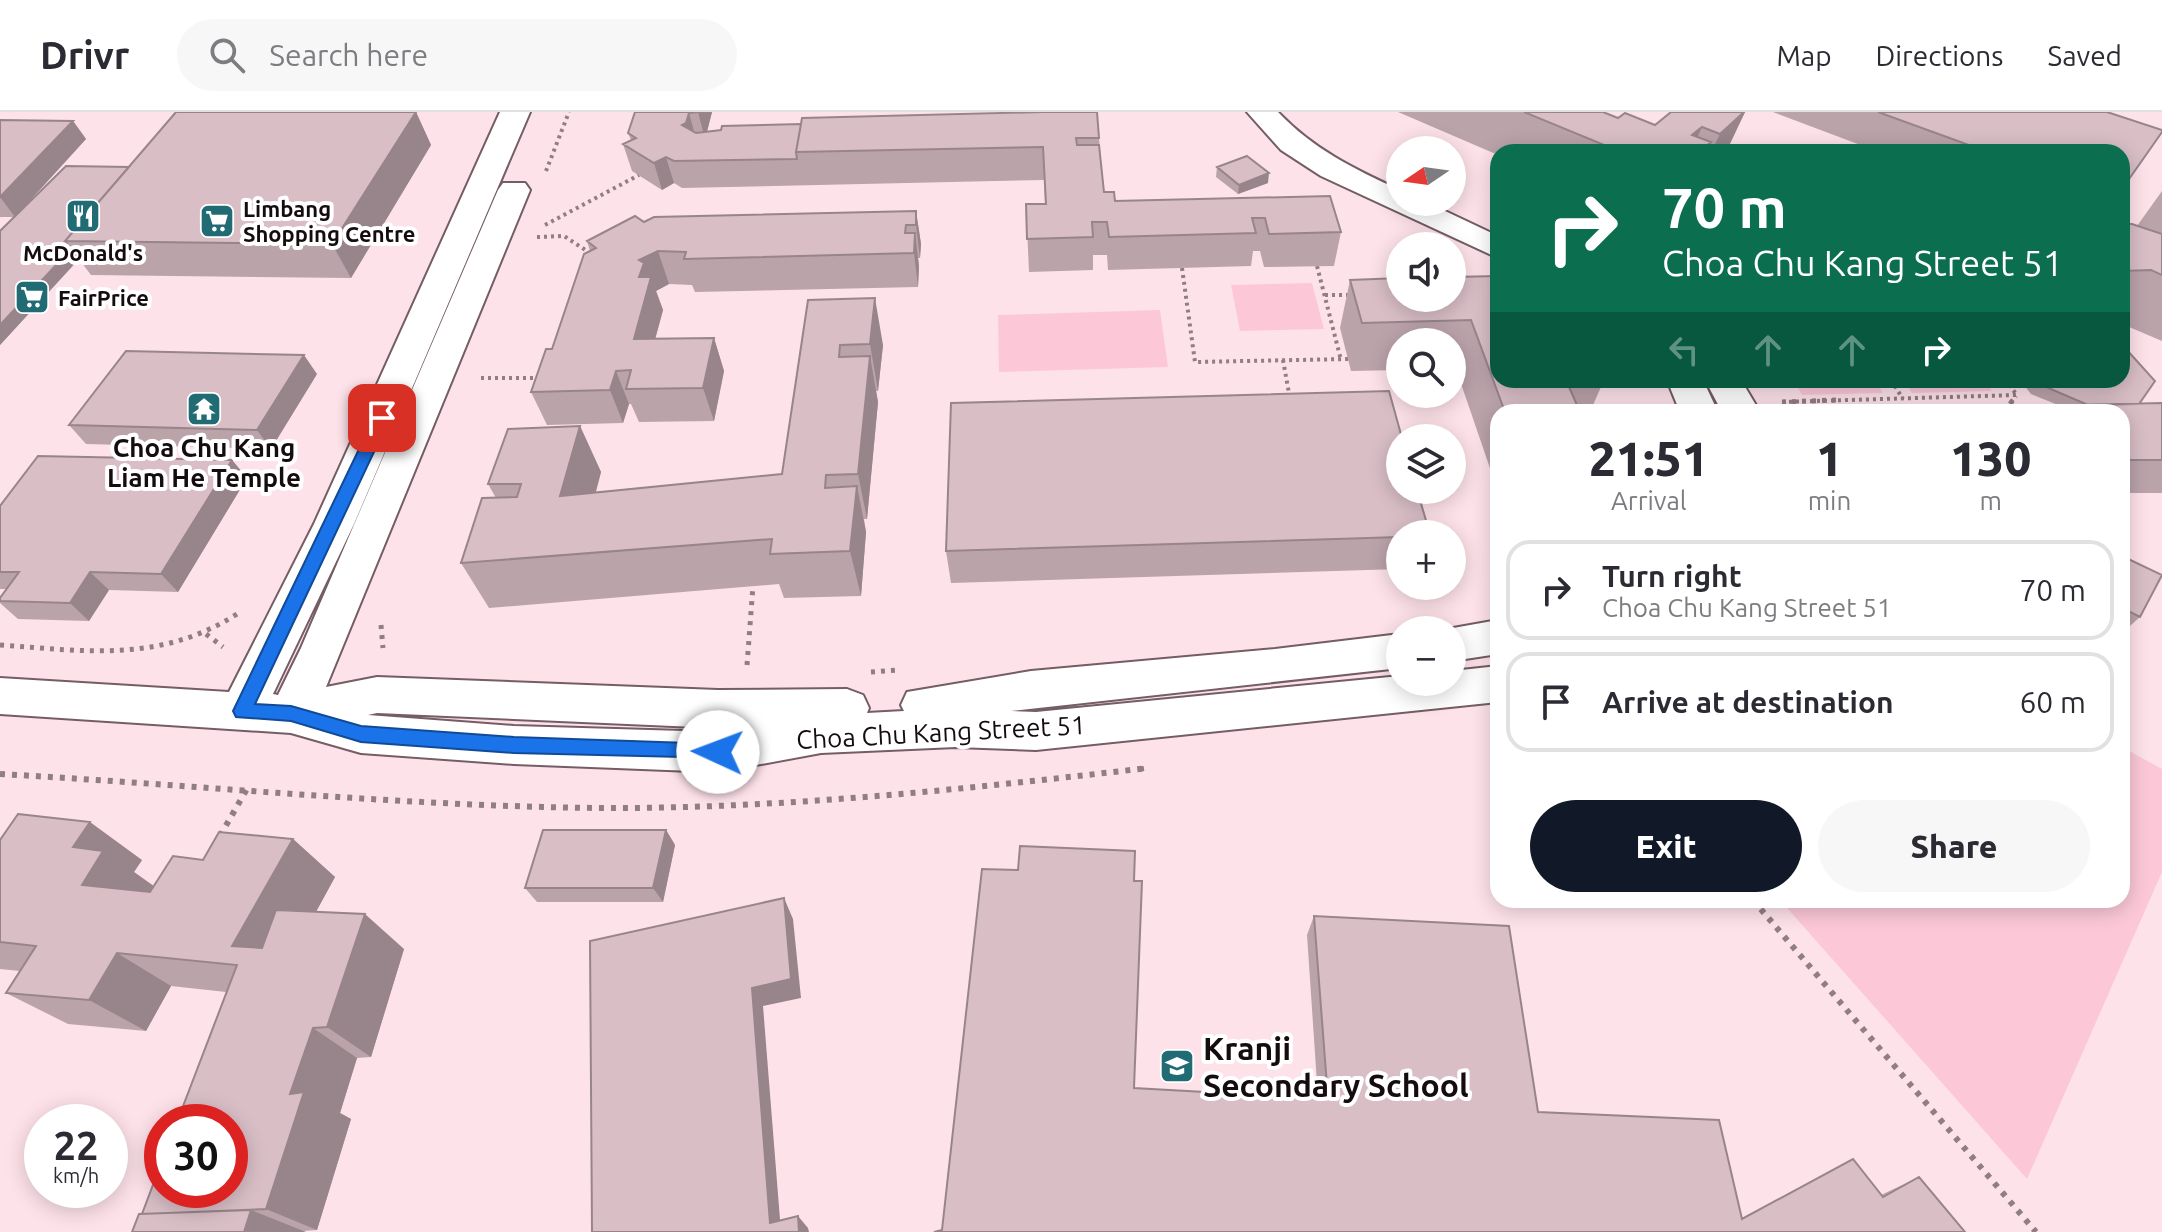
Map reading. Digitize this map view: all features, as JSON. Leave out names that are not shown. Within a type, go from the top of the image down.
[{"type":"street","points":[[1262,112],[1292,144],[1332,170],[1490,244]]},
{"type":"street","points":[[1294,112],[1316,136],[1386,173]]},
{"type":"street","points":[[242,711],[528,118]]},
{"type":"street","points":[[291,714],[323,648],[528,118]]},
{"type":"street","points":[[1466,210],[1490,221]]},
{"type":"street","points":[[1466,642],[1490,638]]},
{"type":"street","name":"Choa Chu Kang Street 51","points":[[291,714],[377,695],[718,709],[957,703],[1031,689],[1275,667],[1386,653]]},
{"type":"street","name":"Choa Chu Kang Street 51","points":[[0,696],[291,714],[361,734],[514,745],[718,752],[821,734],[956,728],[1036,731],[1490,685]]},
{"type":"path","points":[[541,237],[547,221],[639,175]]},
{"type":"path","points":[[531,237],[564,236],[600,259]]},
{"type":"path","points":[[1317,266],[1341,360]]},
{"type":"path","points":[[1182,268],[1195,362],[1348,359]]},
{"type":"path","points":[[1325,295],[1363,294]]},
{"type":"path","points":[[1283,360],[1291,404]]},
{"type":"path","points":[[479,378],[553,378]]},
{"type":"path","points":[[1896,388],[1904,400]]},
{"type":"path","points":[[2011,388],[2017,395]]},
{"type":"path","points":[[1790,402],[2017,395]]},
{"type":"path","points":[[2010,404],[2017,395]]},
{"type":"path","points":[[746,678],[753,586]]},
{"type":"path","points":[[0,645],[144,652],[178,645],[206,634]]},
{"type":"path","points":[[216,842],[248,787]]},
{"type":"path","points":[[1760,908],[2036,1232]]},
{"type":"shaded area","points":[[1312,283],[1324,329],[1240,331],[1231,285]]},
{"type":"shaded area","points":[[1160,310],[1168,367],[999,372],[998,315]]},
{"type":"shaded area","points":[[1798,388],[1880,388],[1883,393],[1802,395]]},
{"type":"shaded area","points":[[1909,388],[1990,388],[1992,391],[1912,393]]},
{"type":"shaded area","points":[[2130,751],[2162,769],[2162,872],[2027,1179],[1787,908],[2130,908]]},
{"type":"building","points":[[176,112],[416,112],[332,244],[65,241]]},
{"type":"building","points":[[635,112],[698,112],[689,113],[686,123],[682,125],[696,133],[721,130],[722,126],[801,124],[797,159],[674,161],[666,157],[654,163],[623,144],[636,138],[628,133]]},
{"type":"building","points":[[1097,112],[1099,138],[1076,138],[1077,145],[1099,145],[1104,192],[1114,192],[1115,201],[1330,196],[1341,232],[1269,234],[1265,218],[1252,218],[1256,233],[1109,237],[1107,222],[1092,222],[1093,237],[1027,239],[1026,204],[1046,204],[1043,147],[796,152],[802,118]]},
{"type":"building","points":[[1524,112],[1603,112],[1618,118],[1625,113],[1655,125],[1671,112],[1744,112],[1720,134],[1702,127],[1692,135],[1711,142],[1709,144],[1602,144]]},
{"type":"building","points":[[1878,112],[2107,112],[2162,130],[2130,178],[2130,144],[1966,144]]},
{"type":"building","points":[[0,120],[73,121],[0,197]]},
{"type":"building","points":[[1247,156],[1269,173],[1239,185],[1217,167]]},
{"type":"building","points":[[66,166],[129,167],[65,241],[71,249],[0,325],[0,231]]},
{"type":"building","points":[[916,211],[916,225],[906,225],[905,233],[915,233],[914,253],[684,259],[686,252],[658,251],[639,260],[644,263],[639,277],[651,277],[634,339],[714,338],[703,388],[626,389],[631,370],[616,371],[610,390],[531,392],[546,349],[552,349],[584,254],[596,248],[587,241],[635,216],[644,222],[654,217]]},
{"type":"building","points":[[2130,224],[2162,234],[2162,275],[2151,270],[2130,271]]},
{"type":"building","points":[[1490,276],[1490,371],[1471,320],[1362,323],[1350,280],[1386,279],[1386,312],[1466,312],[1466,277]]},
{"type":"building","points":[[875,298],[870,344],[840,345],[839,357],[870,356],[858,474],[826,475],[825,488],[857,486],[850,551],[770,554],[772,539],[461,563],[482,498],[517,497],[521,484],[488,484],[508,429],[580,426],[560,496],[782,474],[808,300]]},
{"type":"building","name":"Choa Chu Kang Liam He Temple","points":[[126,351],[304,355],[257,430],[69,425]]},
{"type":"building","points":[[2130,353],[2155,381],[2139,404],[2086,404],[2048,388],[2130,388]]},
{"type":"building","points":[[1496,388],[1570,388],[1576,404],[1502,404]]},
{"type":"building","points":[[1386,391],[1386,408],[1394,408],[1398,424],[1386,424],[1386,504],[1421,504],[1426,520],[1386,520],[1386,537],[946,551],[951,403]]},
{"type":"building","points":[[2162,403],[2162,460],[2130,460],[2130,404],[2120,404]]},
{"type":"building","points":[[38,456],[232,460],[161,574],[90,572],[70,603],[0,601],[19,572],[0,572],[0,506]]},
{"type":"building","points":[[2130,560],[2162,575],[2140,617],[2130,612]]},
{"type":"building","points":[[18,814],[90,822],[73,847],[103,851],[82,885],[150,892],[173,856],[203,860],[219,832],[293,839],[232,946],[262,948],[276,910],[365,914],[327,1027],[313,1028],[290,1094],[304,1092],[266,1209],[142,1214],[144,1208],[248,1208],[248,1104],[184,1104],[237,965],[117,953],[89,1000],[6,993],[36,946],[0,942],[0,840]]},
{"type":"building","points":[[543,830],[666,830],[653,888],[525,888]]},
{"type":"building","points":[[1020,846],[1135,851],[1134,881],[1142,881],[1134,1088],[1328,1099],[1314,916],[1509,926],[1538,1112],[1719,1120],[1742,1219],[1853,1159],[1883,1197],[1919,1177],[1965,1232],[934,1232],[942,1230],[982,869],[1018,870]]},
{"type":"building","points":[[784,898],[791,979],[752,988],[770,1223],[798,1216],[799,1232],[592,1232],[590,941]]},
{"type":"building","points":[[251,1210],[244,1232],[132,1232],[139,1214]]},
{"type":"place","name":"McDonald's","points":[[83,216]]},
{"type":"place","name":"Limbang Shopping Centre","points":[[217,221]]},
{"type":"place","name":"FairPrice","points":[[32,297]]},
{"type":"place","name":"Choa Chu Kang Liam He Temple","points":[[204,409]]},
{"type":"place","name":"Kranji Secondary School","points":[[1177,1066]]},
{"type":"route","points":[[382,418],[242,711],[291,714],[361,734],[514,745],[718,752]]}]
